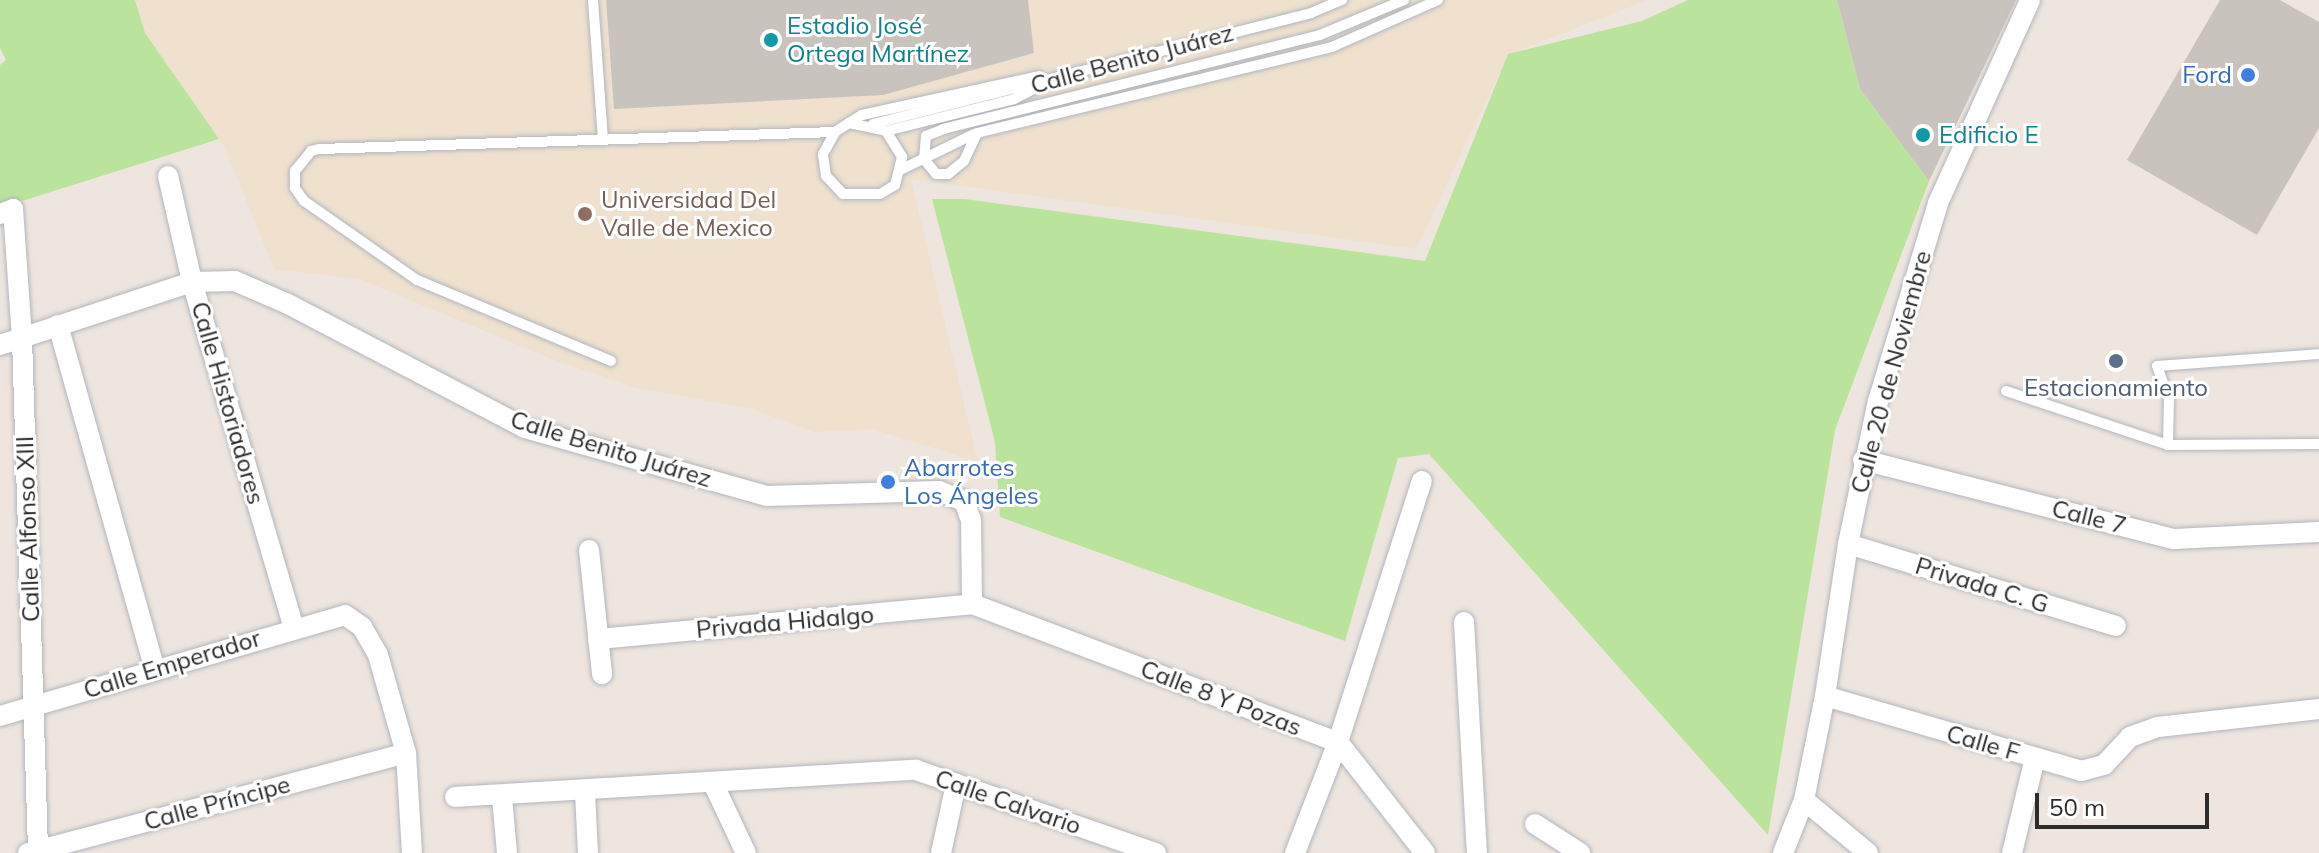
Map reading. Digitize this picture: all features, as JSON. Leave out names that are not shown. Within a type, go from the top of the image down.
[{"type":"street","name":"Calle 20 de Noviembre","points":[[1783,853],[1804,800],[1825,696],[1863,460],[1938,203],[2030,0]]},
{"type":"street","name":"Calle Historiadores","points":[[168,176],[192,282],[294,628]]},
{"type":"street","name":"Calle Alfonso XIII","points":[[7,212],[22,338],[35,705],[33,851]]},
{"type":"street","name":"Calle Benito Juárez","points":[[0,345],[192,282],[235,281],[288,304],[525,428],[767,496],[939,491],[964,501],[971,520],[972,604]]},
{"type":"street","points":[[58,325],[155,669]]},
{"type":"street","name":"Calle 7","points":[[1863,460],[2174,539],[2319,532]]},
{"type":"street","points":[[1295,853],[1338,742],[1422,481]]},
{"type":"street","name":"Privada C. G","points":[[1848,544],[2116,626]]},
{"type":"street","points":[[589,550],[602,674]]},
{"type":"street","name":"Privada Hidalgo","points":[[598,639],[972,604]]},
{"type":"street","name":"Calle 8 Y Pozas","points":[[972,604],[1338,742]]},
{"type":"street","name":"Calle Emperador","points":[[0,716],[345,615],[362,627],[378,655],[406,753]]},
{"type":"street","points":[[1464,622],[1477,853]]},
{"type":"street","name":"Calle F","points":[[1825,696],[2081,771],[2104,765],[2130,737],[2158,727],[2319,709]]},
{"type":"street","points":[[1338,742],[1425,853]]},
{"type":"street","points":[[406,753],[412,853]]},
{"type":"street","name":"Calle Príncipe","points":[[33,851],[406,753]]},
{"type":"street","points":[[2012,853],[2035,758]]},
{"type":"street","name":"Calle Calvario","points":[[455,797],[502,797],[916,770],[1156,853]]},
{"type":"street","points":[[713,783],[746,853]]},
{"type":"street","points":[[941,853],[956,784]]},
{"type":"street","points":[[585,792],[588,853]]},
{"type":"street","points":[[502,797],[507,853]]},
{"type":"street","points":[[1804,800],[1868,853]]},
{"type":"street","points":[[1535,824],[1580,853]]},
{"type":"street","points":[[1090,853],[1093,832]]},
{"type":"lane","points":[[593,0],[603,140]]},
{"type":"lane","name":"Calle Benito Juárez","points":[[873,124],[1311,13],[1342,0]]},
{"type":"lane","points":[[977,133],[964,161],[948,174],[936,174],[924,159],[926,136],[944,129],[1320,35],[1404,0]]},
{"type":"lane","points":[[900,170],[977,133],[1332,47],[1438,0]]},
{"type":"lane","points":[[849,123],[873,124],[886,131],[902,157],[895,185],[880,194],[843,194],[826,176],[823,154],[835,132],[849,123],[862,115],[1009,80],[1068,73]]},
{"type":"lane","points":[[886,131],[1014,99],[1068,73]]},
{"type":"lane","points":[[611,361],[417,280],[312,208],[295,188],[295,171],[311,151],[320,149],[835,132]]},
{"type":"lane","points":[[2168,445],[2169,399],[2157,366],[2319,354]]},
{"type":"lane","points":[[2006,391],[2168,445],[2319,444]]},
{"type":"shaded area","name":"Universidad Del Valle de Mexico","points":[[135,0],[1648,0],[1508,55],[1416,249],[911,179],[978,462],[872,429],[814,432],[749,408],[636,388],[554,360],[359,279],[274,269],[225,148],[145,33]]},
{"type":"green space","points":[[0,0],[135,0],[145,33],[219,139],[0,208],[0,65],[6,60],[0,48]]},
{"type":"green space","points":[[1688,0],[1837,0],[1860,89],[1929,181],[1835,430],[1768,835],[1429,454],[1398,458],[1345,641],[1000,517],[995,442],[932,199],[965,199],[1425,261],[1508,54],[1642,21]]},
{"type":"building","name":"Estadio José Ortega Martínez","points":[[606,0],[1028,0],[1034,53],[883,95],[614,109]]},
{"type":"building","name":"Edificio E","points":[[1837,0],[2016,0],[1929,181],[1860,89]]},
{"type":"building","name":"Ford","points":[[2220,0],[2280,0],[2319,22],[2319,128],[2257,235],[2127,160]]},
{"type":"place","name":"Estadio José Ortega Martínez","points":[[771,40]]},
{"type":"place","name":"Ford","points":[[2248,75]]},
{"type":"place","name":"Edificio E","points":[[1923,135]]},
{"type":"place","name":"Universidad Del Valle de Mexico","points":[[585,214]]},
{"type":"place","name":"Estacionamiento","points":[[2116,361]]},
{"type":"place","name":"Abarrotes Los Ángeles","points":[[888,482]]}]
